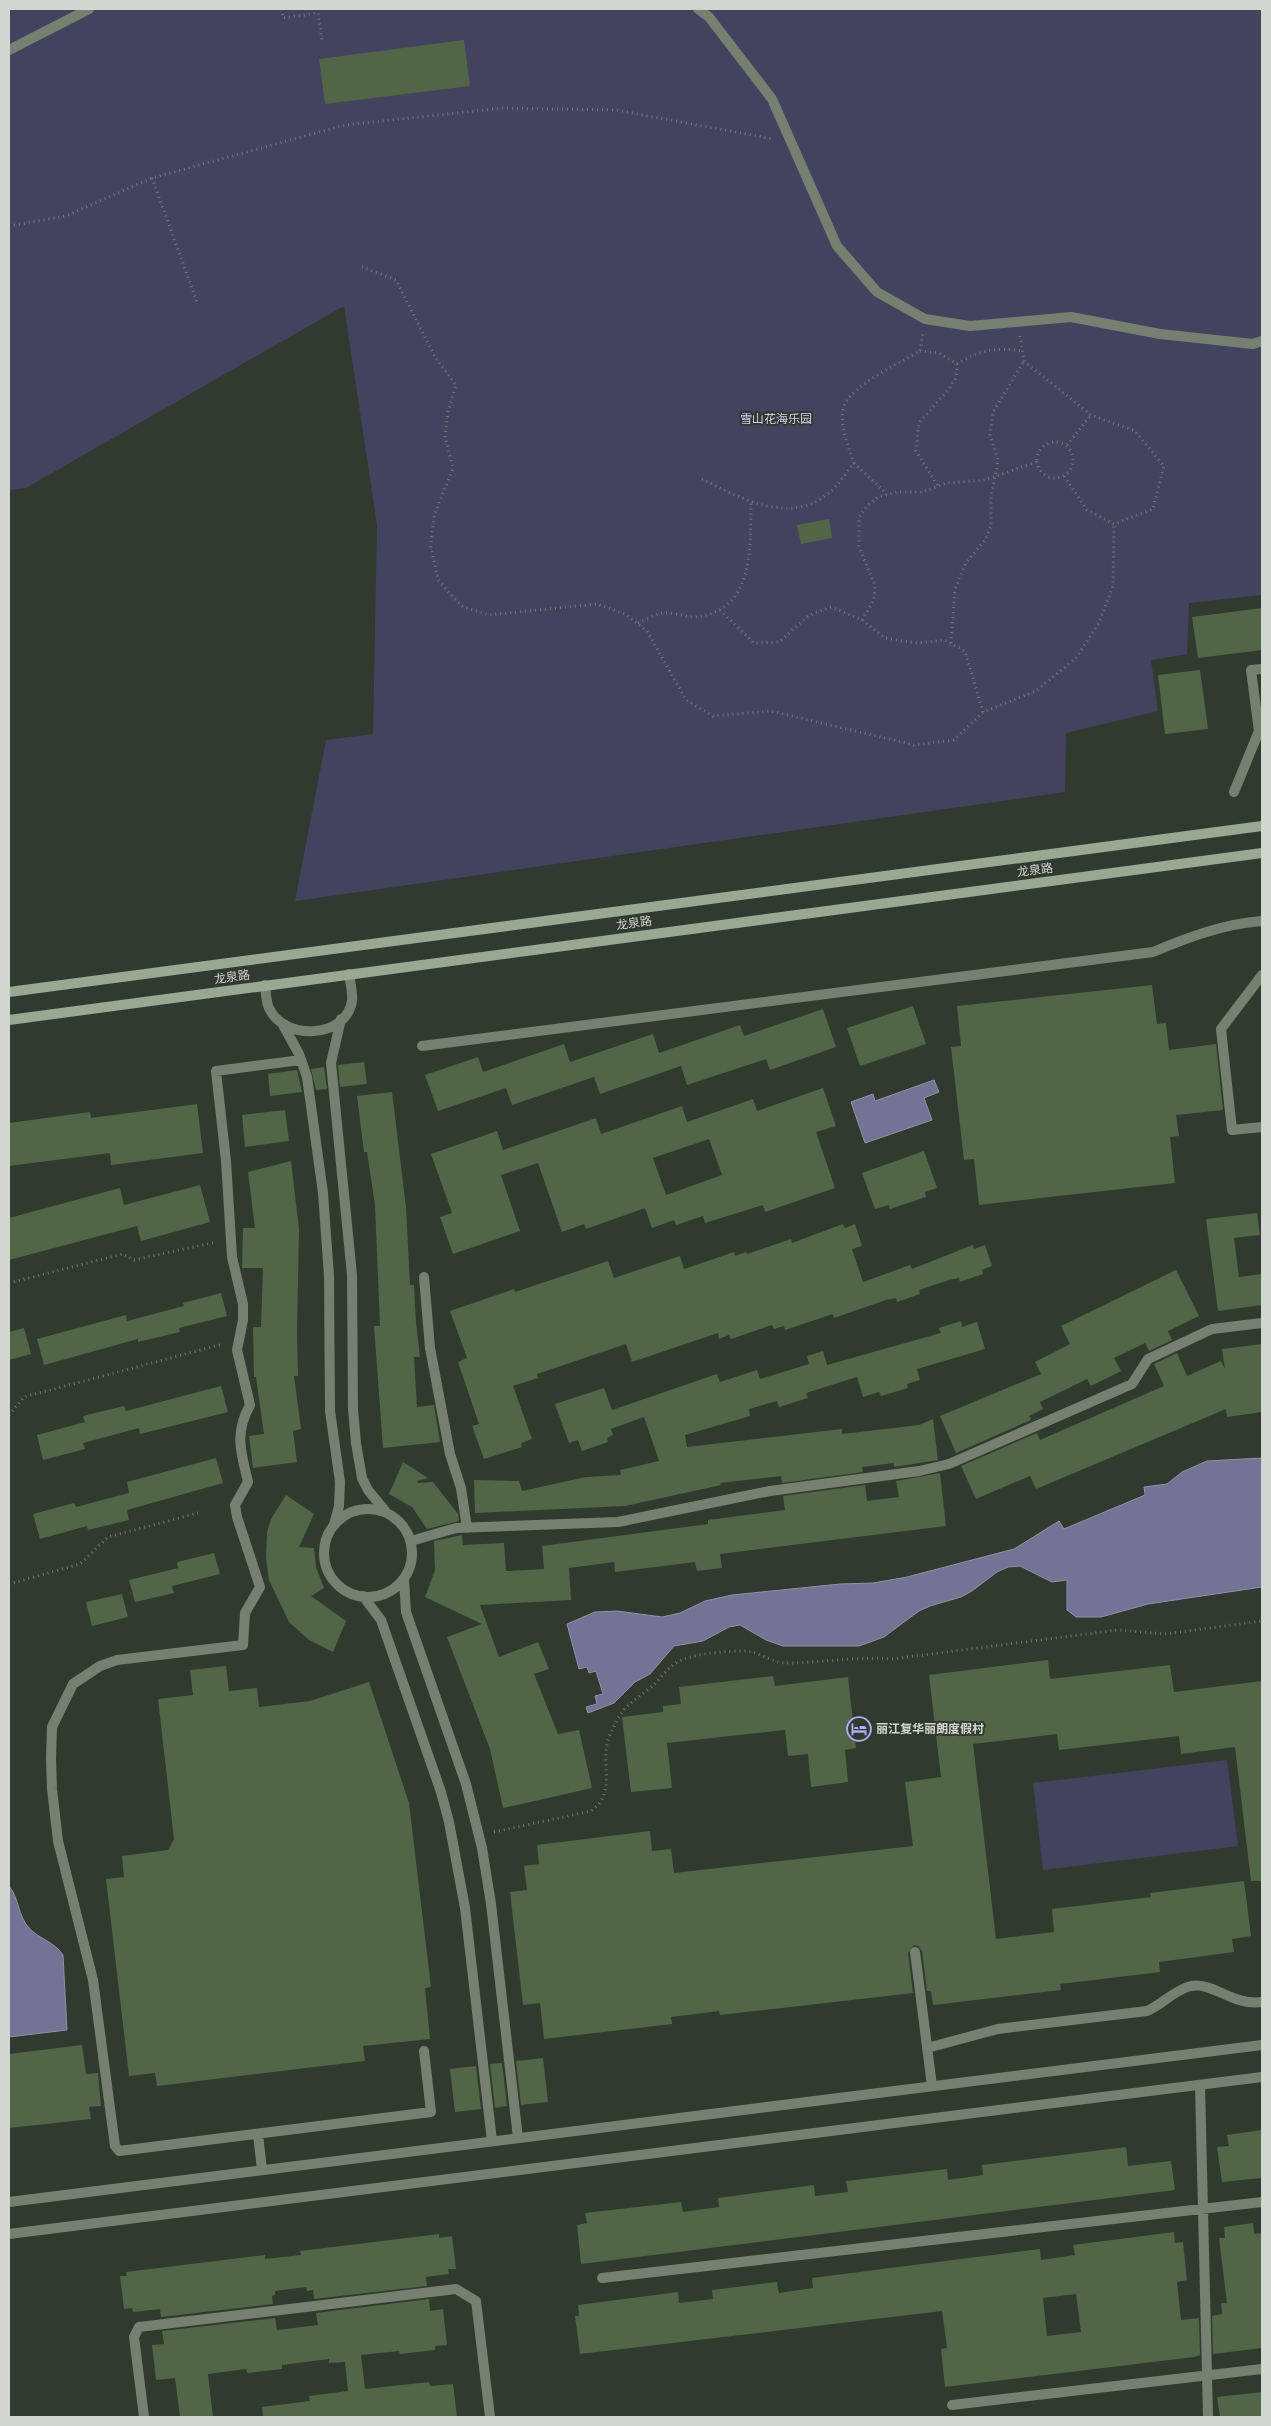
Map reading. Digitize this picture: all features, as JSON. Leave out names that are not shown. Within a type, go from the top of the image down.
[{"type":"main road","name":"龙泉路","points":[[9,992],[1262,826]]},
{"type":"main road","name":"龙泉路","points":[[9,1020],[1262,854]]},
{"type":"street","points":[[9,50],[89,9]]},
{"type":"street","points":[[698,9],[709,17],[772,99],[837,246],[877,292],[925,320],[970,326],[1018,320],[1071,317],[1160,334],[1253,344],[1262,341]]},
{"type":"street","points":[[1234,792],[1260,733],[1251,670],[1262,669]]},
{"type":"street","points":[[422,1046],[1153,952],[1198,933],[1262,921]]},
{"type":"street","points":[[349,974],[352,1001],[341,1019],[331,1063],[350,1241],[353,1410],[356,1443],[365,1484],[376,1502],[403,1526],[411,1541],[412,1557],[404,1579],[406,1612],[466,1784],[479,1835],[491,1904],[518,2138]]},
{"type":"street","points":[[1262,975],[1221,1029],[1232,1130],[1262,1127]]},
{"type":"street","points":[[265,985],[268,1007],[282,1024],[301,1060],[307,1077],[321,1183],[328,1267],[330,1411],[340,1482],[334,1525],[325,1546],[327,1569],[341,1587],[362,1596],[381,1620],[441,1792],[449,1822],[465,1908],[492,2141]]},
{"type":"street","points":[[282,1024],[301,1032],[312,1032],[332,1026],[341,1019]]},
{"type":"street","points":[[301,1060],[216,1071],[232,1257],[243,1304],[243,1320],[237,1350],[250,1405],[242,1420],[239,1439],[248,1482],[235,1505],[236,1517],[260,1586],[245,1613],[243,1645],[134,1656],[100,1666],[73,1684],[52,1727],[52,1789],[58,1841],[92,1972],[115,2146],[119,2151],[431,2112],[424,2052]]},
{"type":"street","points":[[424,1277],[430,1348],[450,1454],[461,1488],[467,1528]]},
{"type":"street","points":[[411,1541],[456,1528],[618,1522],[770,1491],[919,1471],[949,1464],[1132,1384],[1148,1359],[1212,1329],[1262,1323]]},
{"type":"street","points":[[334,1525],[354,1511],[370,1509],[386,1512]]},
{"type":"street","points":[[362,1596],[386,1593],[404,1579]]},
{"type":"street","points":[[915,1952],[932,2086]]},
{"type":"street","points":[[927,2048],[998,2029],[1147,2011],[1159,2005],[1174,1993],[1193,1986],[1210,1989],[1239,2002],[1262,2002]]},
{"type":"street","points":[[9,2202],[1262,2045]]},
{"type":"street","points":[[9,2234],[1262,2077]]},
{"type":"street","points":[[1200,2085],[1208,2417]]},
{"type":"street","points":[[258,2134],[262,2170]]},
{"type":"street","points":[[602,2278],[1262,2202]]},
{"type":"street","points":[[144,2417],[134,2337],[139,2327],[456,2289],[476,2301],[490,2417]]},
{"type":"street","points":[[952,2405],[1262,2369]]},
{"type":"path","points":[[282,9],[283,18],[318,13],[322,42]]},
{"type":"path","points":[[9,226],[66,216],[152,178],[345,125],[502,108],[616,110],[793,143]]},
{"type":"path","points":[[152,178],[198,302]]},
{"type":"path","points":[[362,267],[396,280],[436,357],[456,385],[448,412],[445,437],[453,468],[434,516],[431,547],[438,580],[461,606],[489,615],[597,604],[625,614],[647,631],[686,700],[713,716],[771,711],[914,745],[954,740],[983,712],[1036,691],[1076,658],[1099,622],[1113,586],[1114,524]]},
{"type":"path","points":[[920,351],[925,320]]},
{"type":"path","points":[[1018,320],[1024,361],[1091,415],[1135,431],[1164,466],[1153,509],[1114,524],[1087,510],[1064,476]]},
{"type":"path","points":[[957,364],[977,353],[1001,348],[1022,351]]},
{"type":"path","points":[[887,494],[854,464],[844,434],[844,406],[864,384],[920,351],[939,353],[957,364]]},
{"type":"path","points":[[951,643],[955,590],[966,563],[985,540],[991,526],[991,498],[998,460],[990,435],[993,412],[1024,361]]},
{"type":"path","points":[[938,486],[916,451],[919,422],[948,390],[956,378],[957,364]]},
{"type":"path","points":[[1066,445],[1091,415]]},
{"type":"path","points":[[1060,442],[1066,445],[1073,458],[1073,465],[1064,476],[1050,478],[1043,474],[1036,462],[1037,454],[1046,443],[1060,442]]},
{"type":"path","points":[[862,620],[874,600],[875,586],[859,546],[859,518],[867,506],[878,496],[897,492],[923,492],[946,483],[985,480],[1036,462]]},
{"type":"path","points":[[702,479],[751,503],[786,509],[810,505],[829,493],[854,464]]},
{"type":"path","points":[[637,623],[663,613],[693,617],[720,610],[732,602],[744,583],[750,548],[751,503]]},
{"type":"path","points":[[720,610],[754,643],[779,642],[808,616],[830,607],[862,620],[885,638],[917,643],[944,640],[965,651],[983,712]]},
{"type":"path","points":[[9,1283],[123,1254],[134,1260],[231,1239]]},
{"type":"path","points":[[9,1415],[24,1397],[239,1340]]},
{"type":"path","points":[[9,1584],[80,1564],[108,1537],[198,1512]]},
{"type":"path","points":[[479,1835],[591,1811],[597,1807],[606,1788],[608,1740],[620,1713],[627,1705],[650,1688],[674,1663],[690,1656],[745,1651],[783,1663],[869,1657],[892,1659],[1118,1630],[1165,1634],[1262,1621]]},
{"type":"green space","name":"雪山花海乐园","points":[[9,9],[1262,9],[1262,595],[1189,603],[1187,654],[1151,660],[1158,711],[1066,733],[1065,792],[295,901],[326,740],[373,734],[377,525],[344,306],[26,488],[9,490]]},
{"type":"green space","points":[[1227,1760],[1238,1846],[1043,1870],[1033,1783]]},
{"type":"shaded area","points":[[934,1080],[939,1092],[924,1098],[932,1120],[865,1143],[851,1102],[873,1094],[875,1101]]},
{"type":"shaded area","points":[[1262,1458],[1262,1587],[1148,1604],[1101,1617],[1076,1617],[1067,1610],[1067,1580],[1052,1582],[1020,1566],[1008,1567],[997,1572],[961,1597],[919,1611],[884,1637],[859,1646],[783,1646],[766,1640],[740,1625],[729,1627],[703,1641],[674,1646],[650,1674],[635,1682],[614,1703],[588,1713],[586,1707],[597,1704],[595,1696],[603,1694],[596,1671],[589,1673],[587,1667],[579,1669],[567,1624],[595,1612],[617,1611],[662,1617],[680,1613],[705,1601],[732,1595],[840,1584],[873,1583],[907,1577],[1014,1549],[1059,1521],[1064,1529],[1145,1495],[1144,1487],[1167,1484],[1182,1472],[1207,1461]]},
{"type":"shaded area","points":[[9,1886],[15,1896],[25,1923],[37,1935],[56,1947],[63,1955],[67,2030],[9,2037]]},
{"type":"building","points":[[464,40],[470,86],[325,104],[319,59]]},
{"type":"building","points":[[829,519],[832,538],[801,544],[797,525]]},
{"type":"building","points":[[1262,608],[1262,650],[1198,658],[1192,617]]},
{"type":"building","points":[[1200,670],[1208,729],[1165,734],[1158,675]]},
{"type":"building","points":[[1152,985],[1157,1024],[1166,1023],[1169,1050],[1216,1044],[1223,1110],[1176,1115],[1179,1136],[1170,1137],[1175,1183],[979,1205],[974,1159],[964,1160],[951,1047],[961,1046],[957,1006]]},
{"type":"building","points":[[913,1006],[926,1044],[860,1066],[847,1028]]},
{"type":"building","points":[[823,1009],[836,1047],[770,1070],[766,1059],[687,1085],[681,1066],[600,1094],[594,1077],[512,1105],[506,1088],[438,1111],[425,1075],[478,1057],[483,1072],[564,1044],[570,1062],[653,1034],[659,1053],[740,1025],[744,1036]]},
{"type":"building","points":[[364,1062],[367,1084],[340,1087],[338,1065]]},
{"type":"building","points":[[324,1067],[327,1089],[316,1090],[311,1069]]},
{"type":"building","points":[[297,1070],[302,1092],[270,1096],[268,1074]]},
{"type":"building","points":[[823,1088],[836,1126],[816,1132],[835,1188],[765,1212],[763,1205],[705,1223],[703,1216],[676,1225],[674,1220],[652,1228],[645,1208],[586,1229],[584,1224],[562,1232],[538,1163],[501,1175],[520,1231],[453,1254],[440,1217],[452,1213],[431,1154],[497,1131],[503,1150],[596,1118],[601,1134],[682,1106],[687,1122],[753,1099],[757,1111]],"holes":[[[709,1139],[722,1175],[666,1195],[653,1158]]]},
{"type":"building","points":[[392,1092],[406,1207],[410,1285],[414,1285],[420,1357],[414,1357],[417,1407],[434,1405],[440,1442],[383,1448],[374,1326],[380,1326],[375,1205],[367,1152],[364,1152],[357,1096]]},
{"type":"building","points":[[197,1104],[203,1153],[111,1165],[110,1153],[9,1166],[9,1123],[90,1112],[91,1118]]},
{"type":"building","points":[[285,1110],[289,1141],[245,1147],[242,1115]]},
{"type":"building","points":[[924,1151],[937,1188],[925,1192],[926,1197],[890,1209],[889,1205],[875,1209],[862,1173]]},
{"type":"building","points":[[291,1161],[299,1229],[298,1376],[294,1376],[301,1429],[293,1431],[297,1462],[253,1468],[249,1436],[264,1434],[256,1377],[254,1377],[253,1327],[261,1327],[263,1268],[242,1268],[243,1228],[255,1228],[248,1172]]},
{"type":"building","points":[[200,1185],[210,1222],[141,1241],[137,1226],[9,1260],[9,1218],[120,1188],[124,1205]]},
{"type":"building","points":[[1257,1213],[1260,1235],[1234,1238],[1239,1277],[1262,1274],[1262,1305],[1218,1311],[1206,1219]]},
{"type":"building","points":[[843,1224],[845,1228],[855,1224],[862,1246],[852,1249],[863,1282],[910,1265],[912,1269],[973,1245],[974,1249],[985,1245],[992,1266],[982,1270],[983,1274],[960,1282],[959,1278],[949,1280],[919,1290],[920,1294],[897,1302],[896,1298],[886,1300],[834,1318],[833,1314],[785,1330],[784,1326],[774,1329],[772,1325],[731,1339],[729,1335],[719,1339],[718,1333],[632,1362],[626,1344],[537,1374],[538,1378],[513,1386],[532,1439],[521,1443],[522,1447],[484,1459],[472,1426],[479,1424],[458,1362],[467,1358],[450,1311],[514,1289],[515,1292],[608,1261],[614,1278],[680,1256],[684,1269],[734,1252],[735,1256],[746,1252],[747,1254],[791,1239],[792,1243]]},
{"type":"building","points":[[1176,1270],[1199,1316],[1168,1331],[1172,1340],[1149,1351],[1145,1343],[1114,1358],[1121,1371],[1091,1386],[1087,1379],[1040,1402],[1043,1409],[1029,1416],[1031,1420],[956,1453],[940,1416],[1041,1374],[1035,1362],[1070,1344],[1061,1326]]},
{"type":"building","points":[[221,1293],[227,1316],[179,1328],[180,1332],[138,1342],[138,1339],[44,1365],[37,1339],[126,1315],[127,1321],[184,1306],[183,1303]]},
{"type":"building","points":[[961,1321],[962,1327],[977,1322],[985,1349],[917,1369],[920,1380],[907,1384],[908,1388],[881,1396],[879,1392],[863,1397],[857,1377],[806,1393],[808,1398],[779,1407],[777,1401],[749,1409],[750,1416],[685,1435],[687,1447],[842,1429],[842,1434],[919,1425],[933,1419],[938,1460],[894,1467],[894,1463],[862,1467],[863,1472],[782,1483],[781,1476],[720,1483],[721,1485],[625,1506],[475,1513],[474,1480],[519,1481],[522,1491],[586,1477],[621,1475],[620,1470],[659,1461],[644,1417],[611,1429],[613,1435],[607,1438],[608,1442],[582,1451],[578,1440],[569,1443],[555,1404],[604,1388],[612,1410],[717,1374],[720,1382],[757,1370],[760,1379],[809,1364],[807,1356],[823,1351],[827,1365],[941,1333],[939,1328]]},
{"type":"building","points":[[24,1328],[31,1354],[9,1360],[9,1332]]},
{"type":"building","points":[[1262,1344],[1262,1412],[1227,1417],[1226,1409],[1036,1489],[1030,1476],[976,1499],[961,1466],[1037,1433],[1040,1440],[1164,1386],[1154,1364],[1177,1353],[1187,1376],[1221,1361],[1225,1369],[1222,1349]]},
{"type":"building","points":[[221,1386],[228,1412],[140,1434],[139,1428],[83,1443],[85,1449],[43,1460],[37,1435],[85,1422],[83,1416],[124,1406],[126,1411]]},
{"type":"building","points":[[216,1458],[223,1483],[127,1510],[129,1520],[88,1530],[87,1526],[40,1539],[33,1514],[74,1503],[76,1507],[129,1493],[127,1482]]},
{"type":"building","points":[[403,1462],[428,1478],[417,1481],[418,1483],[433,1482],[458,1514],[459,1521],[427,1529],[412,1507],[389,1494]]},
{"type":"building","points":[[940,1473],[946,1526],[720,1554],[722,1568],[697,1571],[695,1562],[615,1572],[614,1562],[569,1568],[571,1600],[480,1605],[499,1657],[538,1642],[549,1669],[534,1674],[558,1734],[579,1730],[592,1788],[503,1808],[490,1749],[447,1637],[482,1624],[425,1597],[435,1570],[434,1541],[462,1535],[463,1545],[504,1543],[506,1571],[544,1569],[542,1546],[708,1524],[708,1520],[785,1510],[783,1496],[865,1485],[867,1501],[899,1497],[896,1481]]},
{"type":"building","points":[[286,1495],[314,1514],[299,1547],[314,1548],[316,1567],[324,1588],[311,1596],[346,1621],[333,1652],[309,1640],[289,1622],[269,1580],[266,1558],[267,1532],[271,1519]]},
{"type":"building","points":[[214,1553],[220,1574],[172,1586],[174,1593],[135,1602],[129,1580],[178,1568],[177,1562]]},
{"type":"building","points":[[122,1594],[128,1617],[92,1626],[86,1602]]},
{"type":"building","points":[[1048,1660],[1050,1679],[1170,1665],[1174,1692],[1262,1681],[1262,1881],[1251,1881],[1235,1747],[1181,1754],[1179,1736],[1059,1750],[1057,1734],[973,1744],[996,1939],[1054,1932],[1052,1909],[1151,1897],[1150,1893],[1244,1881],[1251,1936],[1232,1939],[1234,1952],[1159,1962],[1160,1972],[1060,1984],[1061,1990],[933,2005],[931,1991],[927,1991],[922,1951],[918,1946],[914,1945],[908,1953],[913,1993],[720,2015],[719,2011],[671,2017],[672,2024],[544,2039],[540,2003],[523,2005],[510,1892],[527,1890],[524,1866],[539,1864],[537,1845],[650,1831],[652,1851],[671,1849],[674,1873],[913,1846],[905,1782],[941,1777],[929,1675]]},
{"type":"building","points":[[226,1666],[229,1691],[257,1688],[259,1707],[310,1701],[369,1682],[409,1803],[431,1987],[425,1988],[430,2039],[363,2046],[365,2061],[157,2086],[155,2073],[129,2076],[106,1879],[124,1877],[122,1856],[168,1850],[174,1839],[158,1699],[193,1695],[190,1670]]},
{"type":"building","points":[[773,1676],[775,1686],[848,1677],[856,1748],[845,1750],[848,1782],[811,1787],[808,1754],[788,1756],[785,1730],[667,1743],[672,1788],[631,1792],[622,1717],[663,1712],[663,1706],[681,1704],[679,1687]]},
{"type":"building","points":[[82,2045],[86,2074],[98,2073],[101,2106],[89,2107],[91,2119],[9,2128],[9,2054]]},
{"type":"building","points":[[543,2058],[548,2102],[521,2105],[516,2061]]},
{"type":"building","points":[[502,2063],[507,2106],[495,2108],[490,2064]]},
{"type":"building","points":[[476,2066],[481,2109],[455,2112],[450,2069]]},
{"type":"building","points":[[1262,2130],[1262,2178],[1222,2182],[1217,2147],[1229,2146],[1227,2135]]},
{"type":"building","points":[[1126,2147],[1128,2166],[1171,2161],[1175,2190],[581,2264],[577,2225],[587,2223],[585,2213],[681,2202],[683,2212],[719,2207],[718,2198],[814,2185],[815,2196],[848,2192],[846,2181],[947,2169],[948,2180],[983,2175],[982,2165]]},
{"type":"building","points":[[1253,2223],[1254,2234],[1262,2233],[1262,2348],[1213,2354],[1212,2316],[1222,2314],[1221,2303],[1227,2303],[1219,2238],[1225,2238],[1224,2227]]},
{"type":"building","points":[[1174,2232],[1175,2243],[1183,2242],[1187,2280],[1177,2282],[1181,2320],[1199,2318],[1200,2355],[945,2387],[941,2349],[947,2348],[942,2311],[580,2354],[575,2316],[579,2316],[578,2305],[678,2292],[679,2303],[713,2299],[712,2290],[777,2282],[779,2293],[813,2288],[812,2278],[1040,2249],[1041,2260],[1075,2255],[1073,2245]],"holes":[[[1076,2294],[1081,2332],[1047,2336],[1043,2298]]]},
{"type":"building","points":[[439,2234],[439,2238],[452,2236],[456,2269],[448,2269],[449,2274],[426,2277],[427,2286],[314,2299],[313,2290],[307,2291],[306,2287],[275,2291],[275,2295],[272,2296],[273,2304],[161,2317],[160,2309],[133,2312],[132,2308],[124,2309],[120,2276],[127,2276],[126,2272],[265,2255],[265,2259],[301,2255],[300,2251]]},
{"type":"building","points":[[429,2299],[430,2311],[443,2309],[447,2345],[435,2346],[435,2350],[400,2354],[399,2351],[361,2355],[365,2389],[429,2382],[430,2386],[453,2384],[457,2417],[263,2417],[262,2407],[310,2401],[309,2396],[348,2391],[345,2362],[329,2363],[329,2359],[282,2365],[282,2369],[247,2373],[246,2369],[208,2374],[213,2417],[180,2417],[175,2378],[156,2380],[152,2345],[164,2344],[162,2331],[275,2318],[277,2330],[318,2325],[316,2313]]},
{"type":"building","points":[[1262,2392],[1262,2417],[1220,2417],[1217,2397]]},
{"type":"place","name":"丽江复华丽朗度假村","points":[[859,1729]]}]
